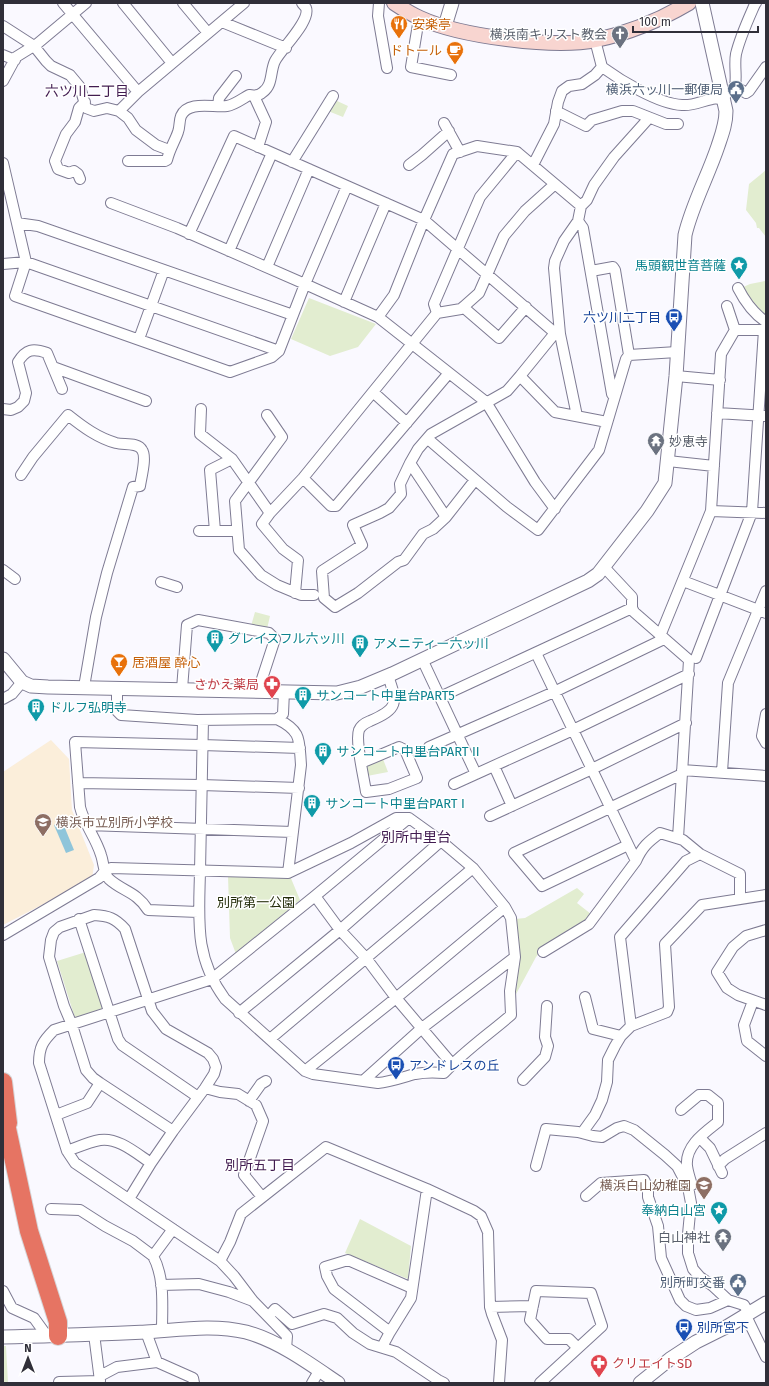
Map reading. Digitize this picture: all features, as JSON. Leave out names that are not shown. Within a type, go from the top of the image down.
[{"type":"highway","points":[[3,1082],[7,1147]]},
{"type":"highway","points":[[3,1110],[7,1147],[22,1232],[53,1336]]},
{"type":"main road","points":[[394,3],[419,18],[462,31],[521,40],[563,42],[595,40],[645,25],[668,15],[681,5]]},
{"type":"street","points":[[63,3],[138,92]]},
{"type":"street","points":[[3,81],[16,57],[34,46],[86,3]]},
{"type":"street","points":[[123,3],[172,63]]},
{"type":"street","points":[[183,3],[208,33]]},
{"type":"street","points":[[119,111],[138,92],[244,3]]},
{"type":"street","points":[[128,161],[167,160],[169,150],[178,133],[182,115],[187,110],[193,107],[211,105],[229,106],[249,95],[254,96],[263,92],[269,86],[275,61],[286,48],[306,16],[306,8],[302,3]]},
{"type":"street","points":[[379,3],[378,16],[386,68]]},
{"type":"street","points":[[445,26],[452,3]]},
{"type":"street","points":[[3,659],[22,682],[31,686],[258,690],[325,693],[346,692],[388,676],[588,581],[604,568],[664,487],[665,483],[676,376],[685,235],[688,222],[725,126],[726,111],[724,98],[702,3]]},
{"type":"street","points":[[595,40],[602,67],[623,81],[660,100],[681,106],[698,104],[712,99],[724,98],[735,86],[736,54],[744,29],[756,3]]},
{"type":"street","points":[[419,18],[411,67],[451,75]]},
{"type":"street","points":[[222,22],[286,48]]},
{"type":"street","points":[[3,26],[34,46],[51,66],[70,75],[80,87],[86,108],[94,111],[107,108],[119,111],[128,118],[136,130],[156,145],[169,150]]},
{"type":"street","points":[[3,55],[15,60]]},
{"type":"street","points":[[533,165],[554,124],[556,111],[562,92],[569,86],[582,84],[595,75],[602,67]]},
{"type":"street","points":[[735,86],[746,93],[766,67]]},
{"type":"street","points":[[218,106],[220,98],[236,76]]},
{"type":"street","points":[[254,96],[266,122],[258,147]]},
{"type":"street","points":[[292,162],[333,96]]},
{"type":"street","points":[[80,179],[78,174],[74,171],[69,174],[58,169],[55,161],[66,134],[75,122],[79,108],[85,102]]},
{"type":"street","points":[[556,111],[586,126],[592,120],[622,111],[633,111],[666,124],[678,124]]},
{"type":"street","points":[[577,416],[558,333],[554,268],[555,261],[564,241],[578,221],[582,206],[587,200],[594,185],[614,157],[649,118]]},
{"type":"street","points":[[408,165],[422,156],[446,127],[460,152]]},
{"type":"street","points":[[189,234],[234,136],[424,220],[558,333]]},
{"type":"street","points":[[378,317],[394,295],[424,220],[453,154],[477,146],[517,152],[582,206]]},
{"type":"street","points":[[437,313],[434,304],[480,197],[517,152]]},
{"type":"street","points":[[230,251],[272,153]]},
{"type":"street","points":[[3,163],[26,262],[15,296],[230,372],[272,357],[279,350],[305,284],[347,186]]},
{"type":"street","points":[[267,267],[309,169]]},
{"type":"street","points":[[295,593],[298,560],[283,549],[262,524],[270,513],[303,478],[437,313],[461,309],[479,292],[488,275],[504,236],[525,211],[555,184]]},
{"type":"street","points":[[111,203],[230,251],[378,317],[486,402],[535,482],[555,509]]},
{"type":"street","points":[[344,302],[386,203]]},
{"type":"street","points":[[578,221],[583,228],[612,394],[614,397]]},
{"type":"street","points":[[17,223],[38,226],[293,315]]},
{"type":"street","points":[[3,264],[26,262],[279,350]]},
{"type":"street","points":[[428,439],[507,507],[538,530],[599,450],[626,359],[629,355],[615,270],[613,267],[591,272]]},
{"type":"street","points":[[139,339],[164,270]]},
{"type":"street","points":[[678,838],[682,772],[692,666],[752,512],[762,416],[765,327],[738,288]]},
{"type":"street","points":[[430,747],[458,736],[554,692],[662,638],[711,511],[721,354],[735,330],[727,306]]},
{"type":"street","points":[[463,307],[499,338],[526,307]]},
{"type":"street","points":[[735,330],[765,327]]},
{"type":"street","points":[[475,480],[446,517],[432,529],[423,534],[404,560],[398,562],[358,593],[334,607],[324,598],[322,571],[362,545],[353,524],[389,508],[401,494],[400,484],[410,463],[418,449],[431,434],[507,390],[558,333]]},
{"type":"street","points":[[3,408],[11,410],[18,407],[24,401],[26,393],[18,362],[23,354],[30,351],[38,350],[47,353],[62,389]]},
{"type":"street","points":[[629,355],[677,352]]},
{"type":"street","points":[[53,367],[146,401]]},
{"type":"street","points":[[303,478],[331,506],[336,506],[449,373]]},
{"type":"street","points":[[520,376],[555,412],[607,422]]},
{"type":"street","points":[[676,376],[720,380]]},
{"type":"street","points":[[373,392],[407,423]]},
{"type":"street","points":[[201,409],[200,434],[232,458],[270,513]]},
{"type":"street","points":[[717,412],[762,416]]},
{"type":"street","points":[[21,475],[33,457],[68,415],[103,439],[137,446],[142,449],[144,456],[140,486],[133,487],[107,573],[96,617],[84,687]]},
{"type":"street","points":[[267,415],[282,437],[236,501],[239,550],[261,575],[277,585],[300,595],[314,595]]},
{"type":"street","points":[[215,531],[210,470],[232,458]]},
{"type":"street","points":[[668,461],[714,466]]},
{"type":"street","points":[[410,463],[446,517]]},
{"type":"street","points":[[711,511],[766,513]]},
{"type":"street","points":[[199,531],[237,531]]},
{"type":"street","points":[[604,568],[632,598],[632,608],[634,612],[689,660],[692,666]]},
{"type":"street","points":[[3,570],[15,579]]},
{"type":"street","points":[[683,581],[762,612]]},
{"type":"street","points":[[161,582],[176,587]]},
{"type":"street","points":[[722,772],[728,683],[762,612],[766,591]]},
{"type":"street","points":[[440,697],[632,608]]},
{"type":"street","points":[[182,689],[187,625],[198,620],[269,632],[275,639],[258,690]]},
{"type":"street","points":[[536,653],[636,861]]},
{"type":"street","points":[[422,659],[476,774]]},
{"type":"street","points":[[454,784],[573,730],[692,666]]},
{"type":"street","points":[[362,762],[398,747],[405,750],[417,778],[389,789],[366,792],[358,736],[359,729],[363,724],[384,715],[393,706],[393,692],[388,676]]},
{"type":"street","points":[[3,699],[12,694],[22,682]]},
{"type":"street","points":[[117,688],[117,711],[121,715],[203,720],[277,719],[286,723],[295,730],[300,748],[301,765],[288,873]]},
{"type":"street","points":[[277,719],[283,714],[284,692]]},
{"type":"street","points":[[766,714],[762,736],[766,743]]},
{"type":"street","points":[[3,935],[99,878],[104,872],[111,868],[200,871],[288,873],[351,843],[396,818],[409,818],[441,841],[473,868],[505,907],[511,918],[515,957],[510,991],[511,1015],[452,1064],[444,1073],[430,1072],[416,1074],[385,1083],[378,1083],[313,1074],[305,1071],[225,999],[208,972],[202,949],[198,912],[200,871],[203,720]]},
{"type":"street","points":[[490,816],[686,724]]},
{"type":"street","points":[[198,912],[148,910],[142,900],[108,878],[104,872],[101,854],[83,817],[80,806],[75,742],[202,744],[300,748]]},
{"type":"street","points":[[494,766],[512,806]]},
{"type":"street","points":[[628,845],[542,886],[514,853],[682,772],[722,772],[766,776]]},
{"type":"street","points":[[78,783],[299,788]]},
{"type":"street","points":[[286,1349],[288,1336],[253,1302],[234,1276],[220,1261],[75,1163],[67,1151],[39,1063],[39,1052],[45,1040],[54,1030],[212,980],[409,818]]},
{"type":"street","points":[[87,825],[293,832]]},
{"type":"street","points":[[543,952],[589,924],[636,861],[641,849],[660,833],[678,838],[688,843],[700,854],[740,874],[740,899]]},
{"type":"street","points":[[239,1012],[340,930],[441,841]]},
{"type":"street","points":[[631,1026],[620,937],[686,861],[700,854]]},
{"type":"street","points":[[270,1039],[473,868]]},
{"type":"street","points":[[582,1133],[595,1115],[602,1100],[607,1082],[608,1060],[621,1036],[631,1026],[667,1012],[669,1007],[662,942],[702,905],[766,894]]},
{"type":"street","points":[[315,896],[340,930],[366,958],[396,998],[452,1064]]},
{"type":"street","points":[[305,1071],[396,998],[505,907]]},
{"type":"street","points":[[129,1199],[151,1163],[205,1088],[214,1074],[216,1067],[208,1053],[166,1029],[152,1011],[125,928],[116,920],[106,915],[94,915],[79,919],[60,927],[54,932],[50,940],[49,957],[86,1070],[100,1083],[173,1131]]},
{"type":"street","points":[[79,919],[111,1012],[118,1039],[122,1046],[198,1097]]},
{"type":"street","points":[[766,930],[746,936],[733,947],[716,972],[727,988],[738,995],[766,1005]]},
{"type":"street","points":[[363,1081],[422,1028],[515,957]]},
{"type":"street","points":[[585,997],[593,1029],[621,1036]]},
{"type":"street","points":[[753,1001],[744,1025],[747,1040],[766,1056]]},
{"type":"street","points":[[523,1080],[545,1057],[548,1046],[545,1037],[547,1006]]},
{"type":"street","points":[[249,1101],[261,1084],[266,1081]]},
{"type":"street","points":[[56,1115],[87,1103],[100,1083]]},
{"type":"street","points":[[205,1088],[220,1092],[238,1094],[256,1105],[263,1121],[244,1174],[262,1197]]},
{"type":"street","points":[[681,1110],[699,1096],[708,1095],[718,1104],[718,1122],[691,1148],[687,1166],[692,1185],[688,1187]]},
{"type":"street","points":[[536,1166],[546,1129],[602,1137],[617,1128],[624,1126],[634,1130],[677,1166],[688,1187],[691,1203],[688,1253],[693,1269],[700,1277],[714,1286],[728,1300],[744,1305],[765,1354]]},
{"type":"street","points":[[700,1138],[710,1148],[720,1169],[725,1159],[766,1133]]},
{"type":"street","points":[[67,1151],[101,1140],[112,1140],[125,1146],[151,1163]]},
{"type":"street","points":[[220,1261],[230,1242],[241,1214],[326,1147],[427,1189],[474,1211],[481,1216],[488,1232],[490,1307],[502,1340],[499,1383]]},
{"type":"street","points":[[586,1196],[601,1183],[644,1180],[648,1188],[648,1197],[658,1226],[661,1258],[680,1300],[686,1306],[696,1310],[710,1308],[728,1300]]},
{"type":"street","points":[[382,1347],[411,1298],[427,1189]]},
{"type":"street","points":[[51,1209],[80,1210],[133,1240],[153,1256],[158,1264],[161,1285],[162,1331]]},
{"type":"street","points":[[153,1256],[174,1229]]},
{"type":"street","points":[[390,1332],[334,1289],[327,1276],[325,1267],[348,1260],[412,1288]]},
{"type":"street","points":[[161,1285],[199,1284],[229,1292],[253,1302]]},
{"type":"street","points":[[3,1291],[12,1308],[34,1318],[53,1336]]},
{"type":"street","points":[[540,1383],[602,1326],[591,1293],[536,1291],[530,1320],[546,1339],[569,1339],[578,1348]]},
{"type":"street","points":[[640,1383],[670,1359],[696,1342],[747,1315],[766,1303]]},
{"type":"street","points":[[490,1307],[533,1306]]},
{"type":"street","points":[[269,1316],[275,1310],[292,1324],[324,1314],[338,1318],[352,1333],[370,1344],[396,1352],[440,1382]]},
{"type":"street","points":[[3,1337],[192,1329],[222,1329],[246,1332],[286,1349],[338,1383]]},
{"type":"street","points":[[146,1332],[157,1362]]},
{"type":"street","points":[[94,1334],[100,1380]]},
{"type":"street","points":[[59,1382],[100,1380],[117,1367],[157,1362],[193,1378],[194,1383]]},
{"type":"street","points":[[312,1383],[319,1370]]},
{"type":"shaded area","name":"横浜市立別所小学校","points":[[51,740],[69,759],[72,810],[94,865],[92,879],[3,925],[3,772]]},
{"type":"green space","points":[[335,100],[348,106],[343,117],[328,111]]},
{"type":"green space","points":[[766,170],[766,237],[759,228],[757,228],[756,223],[746,210],[749,184]]},
{"type":"green space","points":[[766,279],[766,316],[750,302],[741,288],[750,284],[765,281]]},
{"type":"green space","points":[[309,298],[376,324],[358,347],[330,356],[291,339]]},
{"type":"green space","points":[[255,612],[270,616],[267,629],[251,626]]},
{"type":"green space","points":[[383,759],[388,772],[367,776],[365,765]]},
{"type":"green space","name":"別所第一公園","points":[[228,876],[290,876],[300,900],[236,954],[230,938]]},
{"type":"green space","points":[[577,888],[584,894],[577,903],[591,914],[587,920],[542,950],[536,957],[515,996],[520,958],[516,937],[515,919],[525,918]]},
{"type":"green space","points":[[86,952],[104,1008],[75,1018],[57,961]]},
{"type":"green space","points":[[360,1219],[411,1246],[408,1279],[345,1253]]},
{"type":"green space","points":[[3,1346],[6,1346],[8,1383],[3,1383]]},
{"type":"water","points":[[62,821],[74,850],[66,853],[54,825]]},
{"type":"place","name":"安楽亭","points":[[399,39]]},
{"type":"place","name":"横浜南キリスト教会","points":[[620,49]]},
{"type":"place","name":"ドトール","points":[[455,65]]},
{"type":"place","name":"横浜六ッ川一郵便局","points":[[736,104]]},
{"type":"place","name":"馬頭観世音菩薩","points":[[739,280]]},
{"type":"place","name":"六ツ川二丁目","points":[[674,332]]},
{"type":"place","name":"妙恵寺","points":[[656,456]]},
{"type":"place","name":"グレイスフル六ッ川","points":[[215,653]]},
{"type":"place","name":"アメニティー六ッ川","points":[[360,658]]},
{"type":"place","name":"居酒屋 酔心","points":[[119,677]]},
{"type":"place","name":"さかえ薬局","points":[[272,699]]},
{"type":"place","name":"サンコート中里台PART5","points":[[303,710]]},
{"type":"place","name":"ドルフ弘明寺","points":[[36,722]]},
{"type":"place","name":"サンコート中里台PART II","points":[[323,766]]},
{"type":"place","name":"サンコート中里台PART I","points":[[312,818]]},
{"type":"place","name":"横浜市立別所小学校","points":[[43,837]]},
{"type":"place","name":"アンドレスの丘","points":[[396,1080]]},
{"type":"place","name":"横浜白山幼稚園","points":[[704,1200]]},
{"type":"place","name":"奉納白山宮","points":[[719,1225]]},
{"type":"place","name":"白山神社","points":[[723,1252]]},
{"type":"place","name":"別所町交番","points":[[738,1297]]},
{"type":"place","name":"別所宮下","points":[[684,1342]]},
{"type":"place","name":"クリエイトSD","points":[[599,1378]]},
{"type":"district","name":"六ツ川二丁目","points":[[87,91]]},
{"type":"district","name":"別所中里台","points":[[416,837]]},
{"type":"district","name":"別所五丁目","points":[[260,1165]]}]
